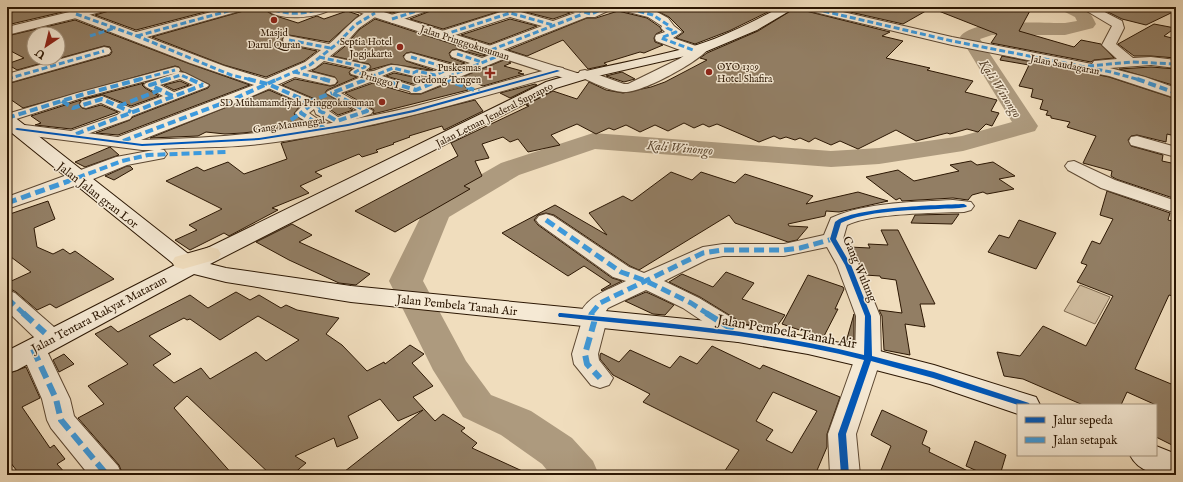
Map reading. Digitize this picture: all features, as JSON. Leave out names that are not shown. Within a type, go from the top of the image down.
[{"type":"main road","name":"Jalan Pringgokusuman","points":[[356,7],[377,11],[392,19],[558,71],[580,76]]},
{"type":"main road","name":"Jalan Letnan Jenderal Suprapto","points":[[195,261],[421,151],[541,89],[580,76],[697,49],[752,26],[790,7]]},
{"type":"main road","points":[[7,32],[98,8]]},
{"type":"main road","name":"Jalan Jalan gran Lor","points":[[10,122],[79,178],[195,261]]},
{"type":"main road","name":"Jalan Pembela Tanah Air","points":[[195,261],[253,280],[358,295],[738,333],[868,358],[934,375],[1023,404]]},
{"type":"main road","name":"Jalan Tentara Rakyat Mataram","points":[[7,362],[28,345],[195,261]]},
{"type":"main road","points":[[1148,456],[1176,469]]},
{"type":"street","points":[[7,9],[17,7]]},
{"type":"street","points":[[137,36],[243,7]]},
{"type":"street","points":[[274,10],[289,15],[300,15],[328,7]]},
{"type":"street","points":[[392,19],[429,7]]},
{"type":"street","points":[[567,7],[591,14],[608,7]]},
{"type":"street","points":[[580,76],[622,88],[631,88],[684,62],[697,49],[661,39],[676,32],[667,28],[668,25],[664,20],[652,15],[621,7]]},
{"type":"street","name":"Jalan Saudagaran","points":[[806,7],[952,41],[1134,78],[1176,93]]},
{"type":"street","points":[[1086,7],[1118,24],[1118,28],[1109,46],[1128,61]]},
{"type":"street","points":[[652,15],[664,10]]},
{"type":"street","points":[[118,143],[268,84],[310,65],[355,25],[377,11]]},
{"type":"street","points":[[442,35],[510,13],[553,25]]},
{"type":"street","points":[[76,14],[137,36],[231,75],[268,84],[324,110],[320,111],[338,121],[366,111],[311,75],[307,76],[294,72]]},
{"type":"street","points":[[416,90],[451,73],[482,62],[497,52],[553,25],[582,14]]},
{"type":"street","points":[[90,36],[115,28]]},
{"type":"street","points":[[289,40],[330,48]]},
{"type":"street","points":[[7,79],[104,51]]},
{"type":"street","points":[[457,54],[482,62]]},
{"type":"street","name":"Pringgo I","points":[[319,57],[365,67],[354,72],[416,90]]},
{"type":"street","points":[[411,57],[451,73],[480,92]]},
{"type":"street","points":[[1084,67],[1128,61],[1151,61],[1176,64]]},
{"type":"street","points":[[357,71],[372,76],[393,68],[413,73],[417,71],[428,74],[451,73]]},
{"type":"street","points":[[10,122],[62,101],[175,70]]},
{"type":"street","name":"Gang Manunggal","points":[[10,122],[70,136],[118,143],[162,145],[251,139],[326,129],[414,111],[558,71]]},
{"type":"street","points":[[70,136],[126,116],[123,115],[203,85],[181,75],[119,106]]},
{"type":"street","points":[[326,129],[296,116],[331,87],[372,77]]},
{"type":"street","points":[[135,82],[145,87],[155,88],[173,96]]},
{"type":"street","points":[[62,101],[73,108],[102,99],[131,112]]},
{"type":"street","points":[[1137,141],[1176,152]]},
{"type":"street","points":[[7,203],[79,178],[122,161],[148,155],[227,152]]},
{"type":"street","points":[[1074,166],[1108,184],[1176,206]]},
{"type":"street","name":"Gang Wulung","points":[[845,475],[842,434],[868,358],[868,316],[848,265],[833,239],[838,222],[847,217],[922,208],[964,206]]},
{"type":"street","points":[[546,220],[621,272],[646,281],[691,303],[738,333]]},
{"type":"street","points":[[600,378],[587,364],[585,354],[592,312],[600,303],[703,253],[723,250],[784,250],[800,248],[833,239]]},
{"type":"street","points":[[7,298],[28,345],[56,399],[61,420],[107,475]]},
{"type":"shaded area","points":[[1080,285],[1110,297],[1095,324],[1064,311]]},
{"type":"building","points":[[24,7],[84,7],[7,25],[7,13],[21,10]]},
{"type":"building","points":[[112,7],[131,7],[140,10],[150,7],[224,7],[136,30],[95,15],[109,11]]},
{"type":"building","points":[[250,7],[260,7],[273,15],[298,23],[317,16],[324,19],[347,11],[359,15],[329,42],[289,35],[284,36],[282,40],[284,44],[317,51],[304,61],[266,77],[224,65],[152,37],[247,10]]},
{"type":"building","points":[[396,7],[412,7],[392,13],[385,11]]},
{"type":"building","points":[[436,7],[561,7],[570,13],[553,19],[510,8],[443,29],[410,19],[433,10]]},
{"type":"building","points":[[645,7],[778,7],[729,31],[695,44],[676,38],[684,32],[669,17]]},
{"type":"building","points":[[797,7],[802,10],[890,32],[882,36],[903,41],[886,58],[930,68],[927,70],[973,81],[965,92],[997,100],[991,111],[999,113],[992,126],[986,124],[978,132],[967,129],[916,141],[896,130],[858,149],[840,141],[831,145],[815,138],[809,142],[800,138],[795,140],[786,137],[780,139],[774,136],[759,142],[717,124],[709,127],[703,124],[694,128],[684,123],[668,131],[655,125],[640,132],[626,125],[614,130],[609,128],[596,134],[577,124],[551,135],[560,145],[528,152],[518,139],[510,142],[503,137],[482,144],[489,158],[475,161],[482,176],[464,186],[470,189],[395,232],[355,211],[458,156],[451,143],[529,106],[526,105],[553,91],[577,99],[589,82],[606,90],[623,93],[651,87],[665,82],[707,60],[700,58],[707,53],[758,31]]},
{"type":"building","points":[[828,7],[1032,7],[1019,31],[1074,47],[1081,40],[1101,44],[1114,58],[1094,60],[1091,62],[991,43],[997,34],[931,8],[903,24]]},
{"type":"building","points":[[1098,7],[1153,7],[1173,12],[1146,25],[1122,19]]},
{"type":"building","points":[[618,11],[647,18],[660,27],[662,31],[656,34],[654,38],[655,42],[663,45],[644,53],[640,52],[604,63],[607,65],[588,69],[563,40],[527,56],[508,50],[587,18],[596,18]]},
{"type":"building","points":[[375,19],[486,55],[482,56],[457,49],[452,50],[449,53],[451,58],[465,63],[459,65],[411,52],[406,53],[403,56],[406,61],[433,70],[391,64],[369,70],[371,67],[369,64],[333,56],[344,47],[360,29]]},
{"type":"building","points":[[510,19],[537,26],[490,44],[461,35]]},
{"type":"building","points":[[75,20],[190,64],[250,85],[118,135],[96,133],[208,88],[210,85],[181,71],[179,67],[175,66],[23,108],[7,97],[7,84],[110,55],[112,52],[110,47],[104,46],[66,56],[66,26],[50,26]]},
{"type":"building","points":[[1154,24],[1175,28],[1164,36],[1176,39],[1176,58],[1134,56],[1118,44]]},
{"type":"building","points":[[26,32],[26,66],[32,66],[17,70],[7,64],[24,58],[7,49],[7,36]]},
{"type":"building","points":[[1002,56],[1109,77],[1176,99],[1176,123],[1171,135],[1167,134],[1166,142],[1137,135],[1131,136],[1128,140],[1131,146],[1163,155],[1162,161],[1176,164],[1176,186],[1173,198],[1116,179],[1111,176],[1112,171],[1083,163],[1096,136],[1067,127],[1070,122],[1051,118],[1051,116],[1046,115],[1048,111],[1040,109],[1043,100],[1031,97],[1033,89],[1019,86],[1029,65],[1000,60]]},
{"type":"building","name":"Puskesmas Gedong Tengen","points":[[504,60],[511,63],[504,66],[522,71],[518,73],[524,74],[483,86],[462,77]]},
{"type":"building","points":[[324,63],[352,69],[349,72],[350,75],[357,77],[327,90],[325,93],[353,110],[338,115],[331,110],[329,105],[282,85],[295,79],[330,86],[335,85],[338,82],[335,77],[312,71]]},
{"type":"building","points":[[1151,67],[1176,69],[1176,86],[1119,69]]},
{"type":"building","points":[[622,72],[635,79],[624,82],[606,76]]},
{"type":"building","points":[[394,73],[428,78],[413,84],[386,76]]},
{"type":"building","points":[[459,79],[468,90],[373,114],[374,110],[345,93],[373,83],[411,94],[421,94]]},
{"type":"building","points":[[180,81],[189,85],[174,90],[164,85]]},
{"type":"building","points":[[144,83],[142,85],[145,88],[159,96],[131,106],[103,95],[83,99]]},
{"type":"building","points":[[535,84],[537,85],[510,98],[500,93]]},
{"type":"building","points":[[269,90],[301,104],[294,114],[309,125],[243,133],[225,134],[206,132],[198,136],[150,138]]},
{"type":"building","points":[[81,100],[79,105],[82,108],[86,109],[101,105],[118,112],[71,129],[35,125],[41,123],[31,116]]},
{"type":"building","points":[[475,100],[483,111],[444,130],[442,126],[409,136],[410,137],[393,143],[394,144],[376,150],[378,152],[362,157],[359,154],[315,172],[322,176],[300,186],[309,193],[272,208],[278,210],[229,236],[224,233],[190,250],[175,240],[197,230],[189,225],[222,209],[166,181],[197,167],[204,171],[228,162],[244,174],[287,159],[281,143],[375,125]]},
{"type":"building","points":[[110,147],[119,155],[85,167],[75,162]]},
{"type":"building","points":[[971,161],[977,165],[993,162],[1015,176],[999,179],[1014,189],[987,194],[983,192],[972,195],[968,200],[953,198],[902,201],[900,198],[896,200],[866,177],[898,170],[914,181],[959,171],[950,165]]},
{"type":"building","points":[[130,166],[133,169],[114,180],[105,176]]},
{"type":"building","points":[[671,172],[692,180],[701,172],[735,183],[745,174],[813,196],[806,204],[858,192],[888,201],[839,212],[826,211],[825,216],[788,224],[789,226],[808,227],[797,240],[788,242],[735,223],[729,215],[639,270],[630,266],[554,215],[546,213],[538,215],[534,220],[538,225],[612,278],[622,281],[602,291],[601,290],[611,284],[584,266],[568,276],[502,233],[555,205],[607,235],[589,213],[623,196],[632,201]]},
{"type":"building","points":[[1107,191],[1170,213],[1168,220],[1176,222],[1176,297],[1169,295],[1135,369],[1176,386],[1176,447],[1157,438],[1157,404],[1127,392],[1121,404],[1081,404],[1023,379],[1004,376],[997,352],[1020,356],[1043,326],[1086,346],[1113,296],[1077,282],[1087,265],[1081,263],[1092,241],[1100,244],[1113,219],[1100,215]]},
{"type":"building","points":[[48,201],[55,219],[34,228],[37,247],[53,254],[63,249],[70,254],[75,251],[114,279],[56,308],[50,304],[37,310],[16,292],[7,287],[7,283],[31,272],[7,254],[7,215]]},
{"type":"building","points":[[959,214],[952,224],[911,223],[915,215]]},
{"type":"building","points":[[1019,220],[1056,233],[1036,269],[988,252],[999,235],[1009,238]]},
{"type":"building","points":[[292,224],[312,235],[299,242],[370,274],[356,285],[339,283],[289,260],[256,242]]},
{"type":"building","points":[[881,230],[898,230],[935,304],[920,304],[925,327],[905,324],[910,355],[884,350],[882,316],[879,310],[902,313],[896,280],[881,278],[880,276],[865,275],[865,269],[861,267],[849,247],[870,248],[868,244],[888,245]]},
{"type":"building","points":[[726,272],[754,283],[742,299],[785,315],[775,329],[744,324],[700,297],[669,282],[682,274],[713,287]]},
{"type":"building","points":[[808,275],[843,287],[844,289],[835,309],[838,309],[823,338],[782,324]]},
{"type":"building","points":[[236,292],[250,300],[259,295],[281,308],[286,305],[297,310],[339,318],[326,334],[342,345],[367,371],[384,362],[385,364],[410,345],[424,354],[412,363],[433,386],[413,397],[435,421],[443,414],[465,428],[461,431],[477,443],[472,448],[531,475],[340,475],[423,410],[398,421],[380,399],[348,416],[358,438],[337,447],[334,438],[295,456],[306,463],[292,475],[271,475],[187,396],[174,408],[233,475],[123,475],[119,465],[78,418],[104,404],[88,386],[128,364],[95,334],[111,326],[118,332],[190,295],[208,308]],"holes":[[[258,316],[299,340],[266,361],[256,352],[210,379],[201,368],[174,383],[153,365],[171,354],[149,336],[184,318],[187,320],[190,319],[220,340]]]},
{"type":"building","points":[[646,292],[674,305],[665,315],[653,314],[625,301]]},
{"type":"building","points":[[854,314],[854,344],[846,342]]},
{"type":"building","points":[[712,346],[760,369],[763,365],[840,397],[827,434],[827,447],[815,475],[722,475],[739,450],[643,402],[650,394],[613,375],[600,359],[600,355],[601,353],[619,362],[630,350],[670,368],[680,356],[697,364]],"holes":[[[773,392],[817,411],[792,453],[766,440],[773,430],[756,421]]]},
{"type":"building","points":[[64,354],[74,364],[59,372],[53,360]]},
{"type":"building","points":[[26,367],[40,398],[22,407],[50,448],[54,445],[65,459],[57,464],[67,475],[20,475],[7,458],[7,374]]},
{"type":"building","points":[[882,410],[927,431],[922,444],[930,448],[929,452],[976,475],[879,475],[891,446],[871,435]]},
{"type":"building","points":[[975,441],[1006,455],[1000,475],[986,475],[966,466]]},
{"type":"waterway","name":"Kali Winongo","points":[[577,475],[557,451],[516,423],[477,406],[452,370],[406,281],[436,212],[510,169],[593,141],[831,159],[879,156],[963,143],[1026,126],[969,37],[989,29],[1065,29],[1087,24],[1083,14],[1069,7]]},
{"type":"marked path","points":[[7,9],[17,7]]},
{"type":"marked path","points":[[92,7],[98,9]]},
{"type":"marked path","points":[[137,36],[243,7]]},
{"type":"marked path","points":[[274,10],[289,14],[301,14],[327,7]]},
{"type":"marked path","points":[[392,19],[429,7]]},
{"type":"marked path","points":[[567,7],[591,14],[608,7]]},
{"type":"marked path","points":[[621,7],[659,17],[668,25],[667,28],[676,32],[661,38],[693,50]]},
{"type":"marked path","points":[[806,7],[952,41],[1111,72],[1140,80],[1176,93]]},
{"type":"marked path","points":[[123,141],[236,98],[310,65],[338,43],[355,25],[375,13]]},
{"type":"marked path","points":[[443,35],[510,13],[553,25]]},
{"type":"marked path","points":[[76,14],[137,36],[231,75],[268,84],[324,109],[320,111],[337,121],[367,111],[332,93],[372,77]]},
{"type":"marked path","points":[[491,50],[583,14]]},
{"type":"marked path","points":[[90,36],[115,28]]},
{"type":"marked path","points":[[289,40],[330,48]]},
{"type":"marked path","points":[[7,79],[104,51]]},
{"type":"marked path","points":[[457,54],[482,62]]},
{"type":"marked path","points":[[319,57],[365,67],[355,72],[416,90],[503,54]]},
{"type":"marked path","points":[[411,57],[451,69]]},
{"type":"marked path","points":[[1088,66],[1132,62],[1176,64]]},
{"type":"marked path","points":[[370,75],[373,76],[393,68],[413,73],[417,71],[435,75],[449,69]]},
{"type":"marked path","points":[[7,118],[81,95],[175,70]]},
{"type":"marked path","points":[[294,72],[330,81]]},
{"type":"marked path","points":[[173,96],[150,85],[181,75],[203,85]]},
{"type":"marked path","points":[[444,79],[480,92]]},
{"type":"marked path","points":[[76,134],[126,116],[123,115],[203,85]]},
{"type":"marked path","points":[[119,106],[160,90]]},
{"type":"marked path","points":[[308,102],[332,93]]},
{"type":"marked path","points":[[62,101],[73,108],[102,99],[131,112]]},
{"type":"marked path","points":[[312,104],[301,113],[324,128]]},
{"type":"marked path","points":[[291,120],[301,113]]},
{"type":"marked path","points":[[7,203],[79,178],[122,161],[148,155],[227,152]]},
{"type":"marked path","points":[[546,220],[621,272],[646,281],[691,303],[735,331]]},
{"type":"marked path","points":[[590,318],[592,312],[600,303],[703,253],[723,250],[784,250],[800,248],[833,239]]},
{"type":"marked path","points":[[7,298],[45,333]]},
{"type":"marked path","points":[[595,319],[585,354],[587,364],[600,378]]},
{"type":"marked path","points":[[33,349],[56,399],[61,420],[107,475]]},
{"type":"cycle path","points":[[17,129],[142,145],[259,139],[348,125],[414,111],[558,71]]},
{"type":"cycle path","points":[[845,475],[842,434],[868,358],[868,316],[848,265],[833,239],[838,222],[846,218],[878,212],[964,206]]},
{"type":"cycle path","points":[[561,315],[738,333],[836,350],[934,375],[1023,404]]},
{"type":"place","name":"Masjid Darul Quran","points":[[274,20]]},
{"type":"place","name":"Septia Hotel Jogjakarta","points":[[400,47]]},
{"type":"place","name":"OYO 1309 Hotel Shafira","points":[[709,72]]},
{"type":"place","name":"Puskesmas Gedong Tengen","points":[[490,73]]},
{"type":"place","name":"SD Muhamamdiyah Pringgokusuman","points":[[382,102]]}]
